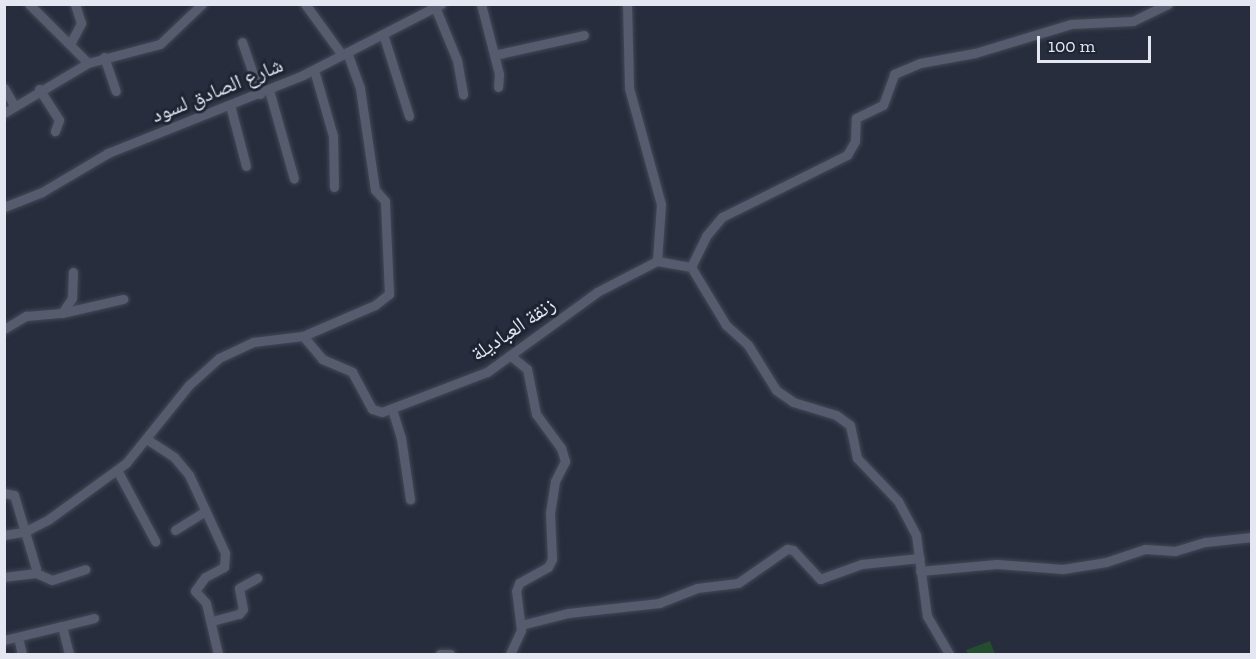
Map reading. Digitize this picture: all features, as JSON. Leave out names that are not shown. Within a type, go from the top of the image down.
[{"type":"street","points":[[29,4],[88,63]]},
{"type":"street","points":[[70,44],[81,24],[75,4]]},
{"type":"street","points":[[4,113],[39,89],[88,63],[160,44],[202,4]]},
{"type":"street","points":[[4,535],[24,532],[49,519],[117,470],[148,440],[189,385],[219,358],[253,342],[303,336],[385,299],[391,286],[385,201],[375,190],[360,88],[344,54],[305,4]]},
{"type":"street","points":[[481,4],[494,56],[498,87]]},
{"type":"street","points":[[627,4],[629,88],[661,204],[657,261],[691,267],[726,325],[748,345],[776,390],[793,402],[836,415],[850,425],[857,458],[898,501],[916,535],[927,616],[949,654]]},
{"type":"street","points":[[691,267],[706,237],[722,217],[847,155],[855,141],[856,118],[882,105],[894,74],[920,63],[975,53],[1071,24],[1133,21],[1168,4]]},
{"type":"street","points":[[438,6],[457,60],[463,94]]},
{"type":"street","name":"شارع الصادق لسود","points":[[4,207],[42,192],[108,153],[265,92],[314,70],[438,6]]},
{"type":"street","points":[[383,34],[409,116]]},
{"type":"street","points":[[494,56],[584,35]]},
{"type":"street","points":[[242,42],[265,92],[294,179]]},
{"type":"street","points":[[104,57],[116,91]]},
{"type":"street","points":[[314,70],[333,136],[334,187]]},
{"type":"street","points":[[4,88],[14,105]]},
{"type":"street","points":[[39,89],[57,114],[55,131]]},
{"type":"street","points":[[230,105],[246,166]]},
{"type":"street","name":"زنقة العباديلة","points":[[392,408],[487,372],[597,292],[657,261]]},
{"type":"street","points":[[62,313],[72,298],[73,272]]},
{"type":"street","points":[[4,329],[26,316],[62,313],[123,299]]},
{"type":"street","points":[[303,336],[322,359],[352,372],[375,412],[392,408],[404,448],[410,499]]},
{"type":"street","points":[[510,355],[527,369],[536,414],[561,448],[564,461],[555,481],[550,513],[552,559],[542,571],[521,580],[516,591],[521,625],[519,641],[510,654]]},
{"type":"street","points":[[148,440],[174,457],[189,475],[227,560],[224,567],[205,577],[195,588],[212,621],[218,654]]},
{"type":"street","points":[[117,470],[155,540]]},
{"type":"street","points":[[4,493],[14,495],[36,573]]},
{"type":"street","points":[[175,530],[204,512]]},
{"type":"street","points":[[920,571],[997,564],[1063,569],[1106,562],[1144,549],[1175,551],[1205,542],[1251,537]]},
{"type":"street","points":[[521,625],[568,613],[659,603],[697,588],[738,583],[787,549],[793,550],[820,579],[862,564],[920,558]]},
{"type":"street","points":[[4,578],[36,573],[52,580],[85,569]]},
{"type":"street","points":[[212,621],[239,614],[243,609],[239,588],[257,578]]},
{"type":"street","points":[[4,640],[94,618]]},
{"type":"street","points":[[62,626],[69,654]]},
{"type":"street","points":[[18,637],[22,654]]},
{"type":"street","points":[[440,654],[450,654]]},
{"type":"green space","points":[[990,641],[995,654],[968,654],[966,650]]}]
